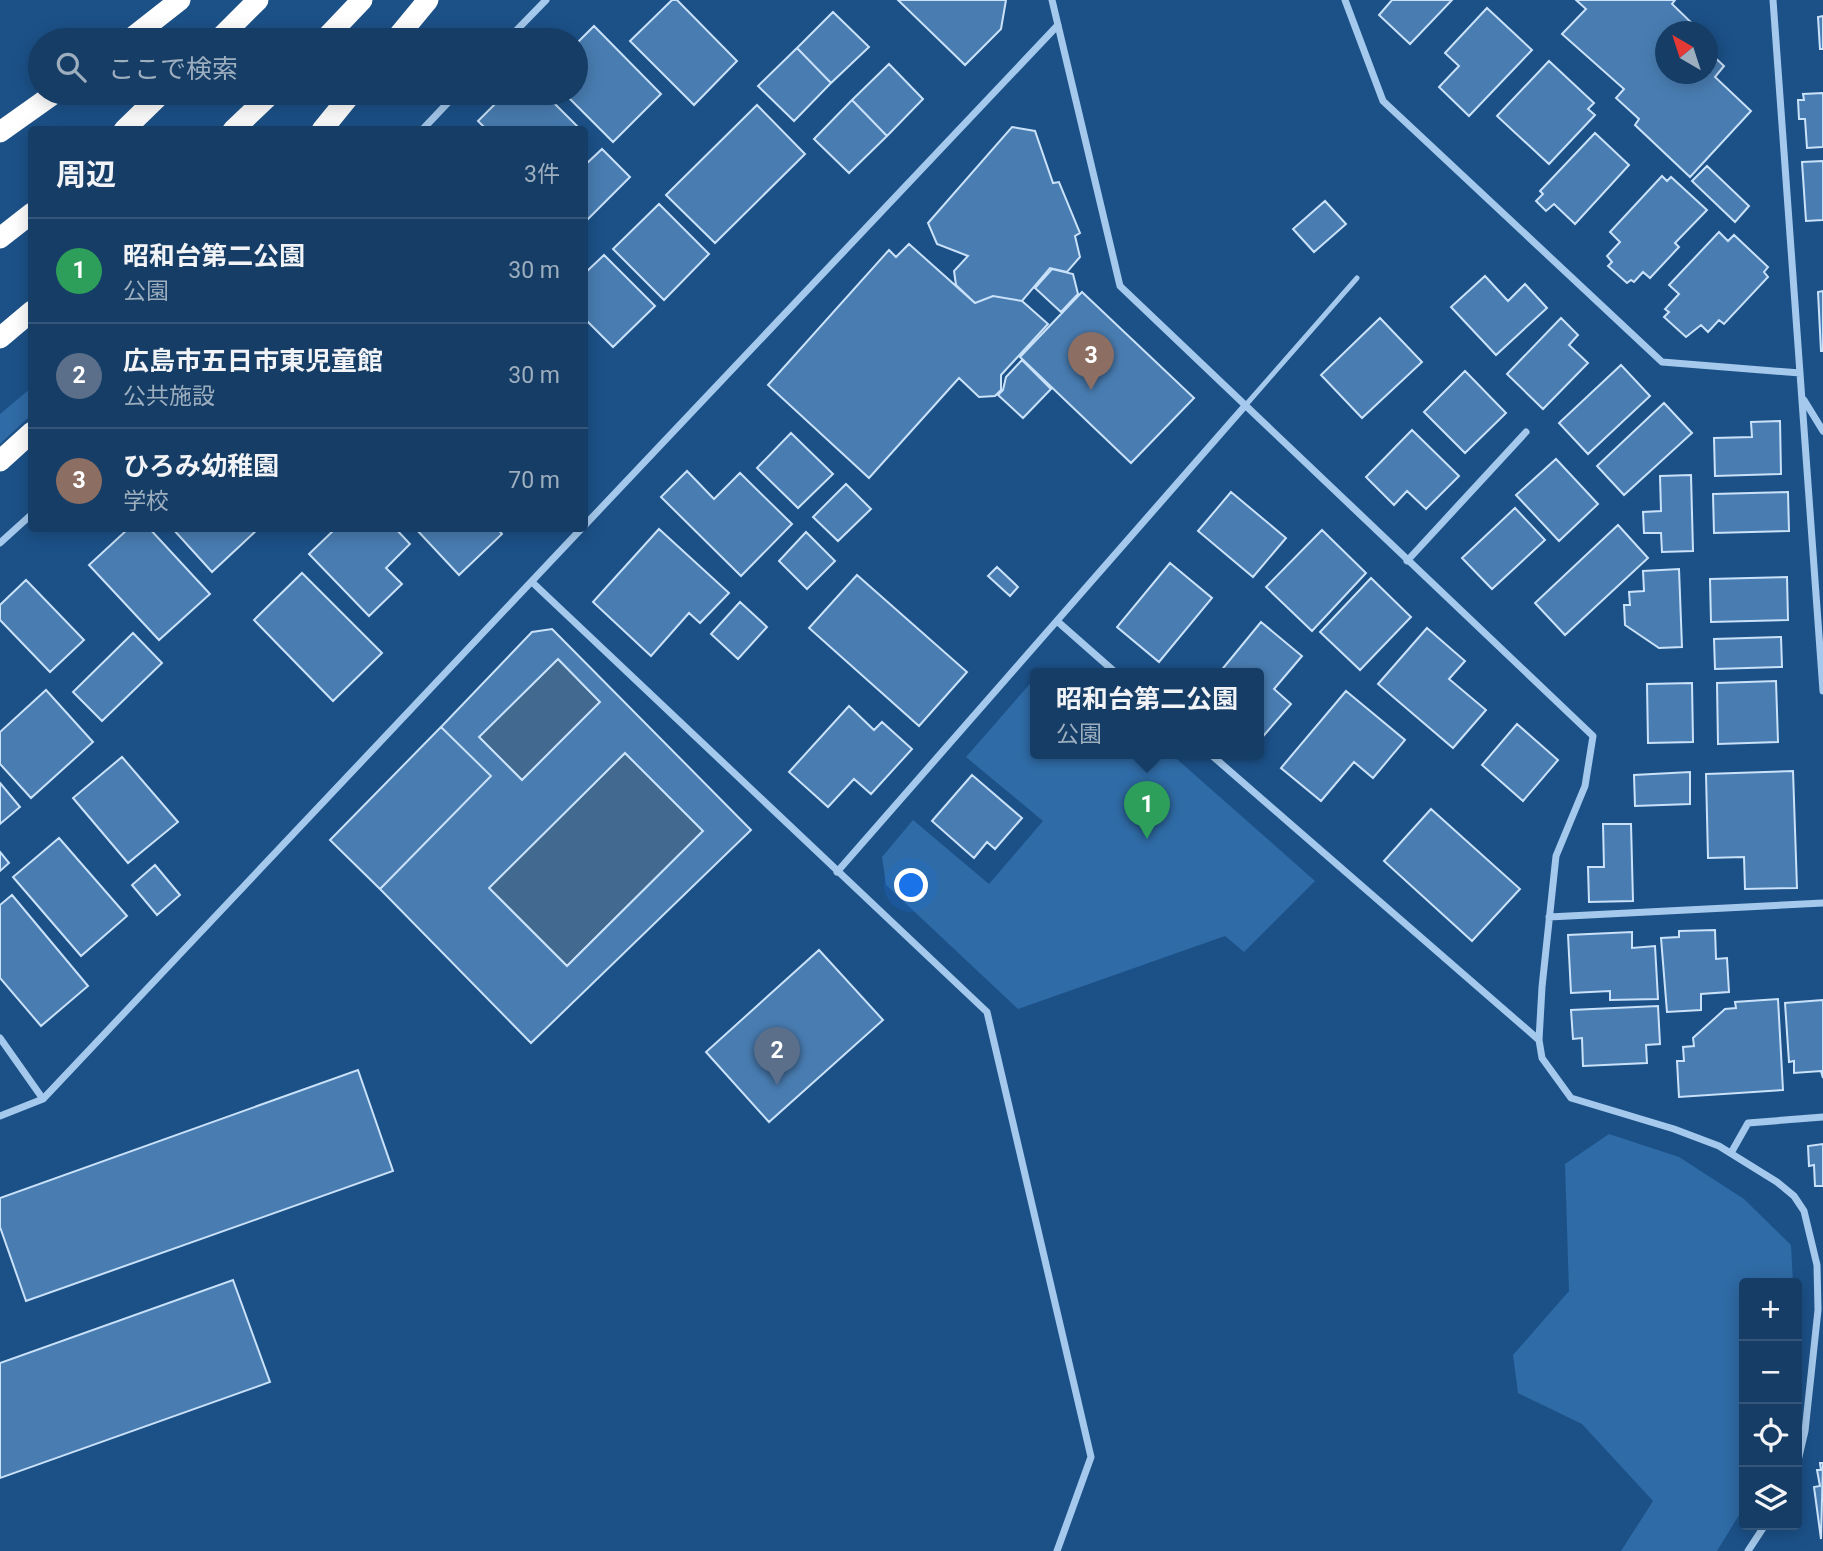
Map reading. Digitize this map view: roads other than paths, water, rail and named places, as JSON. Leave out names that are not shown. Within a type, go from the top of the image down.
[{"type":"highway","points":[[144,28],[180,0]]},
{"type":"highway","points":[[230,28],[258,0]]},
{"type":"highway","points":[[335,28],[362,0]]},
{"type":"highway","points":[[405,28],[428,0]]},
{"type":"highway","points":[[0,132],[38,105]]},
{"type":"highway","points":[[128,126],[150,105]]},
{"type":"highway","points":[[237,126],[259,105]]},
{"type":"highway","points":[[326,126],[343,105]]},
{"type":"highway","points":[[0,238],[28,216]]},
{"type":"highway","points":[[0,338],[28,314]]},
{"type":"highway","points":[[0,461],[28,436]]},
{"type":"street","points":[[519,28],[546,0]]},
{"type":"street","points":[[1052,0],[1120,286],[1244,407],[1593,736],[1586,786],[1556,856],[1539,1040],[1542,1058],[1571,1098],[1674,1129],[1731,1153],[1759,1169],[1794,1196],[1804,1211],[1814,1244],[1818,1310],[1802,1444]]},
{"type":"street","points":[[1345,0],[1383,101],[1662,362],[1800,373]]},
{"type":"street","points":[[1773,0],[1823,691]]},
{"type":"street","points":[[588,522],[1058,25]]},
{"type":"street","points":[[426,126],[446,105]]},
{"type":"street","points":[[1802,397],[1823,431]]},
{"type":"street","points":[[837,872],[1244,407]]},
{"type":"street","points":[[1408,561],[1526,432]]},
{"type":"street","points":[[0,544],[28,518]]},
{"type":"street","points":[[0,1116],[43,1099],[578,532]]},
{"type":"street","points":[[532,582],[987,1012],[1091,1457],[1057,1551]]},
{"type":"street","points":[[1057,621],[1110,668]]},
{"type":"street","points":[[1216,759],[1539,1040]]},
{"type":"street","points":[[1549,917],[1823,903]]},
{"type":"street","points":[[0,1038],[43,1099]]},
{"type":"street","points":[[1731,1153],[1748,1123],[1823,1117]]},
{"type":"street","points":[[1814,1244],[1823,1243]]},
{"type":"street","points":[[1748,1551],[1762,1530]]},
{"type":"lane","points":[[1244,407],[1357,278]]},
{"type":"place","name":"ひろみ幼稚園","points":[[1091,390]]},
{"type":"place","name":"昭和台第二公園","points":[[1147,839]]},
{"type":"place","name":"広島市五日市東児童館","points":[[777,1085]]}]
